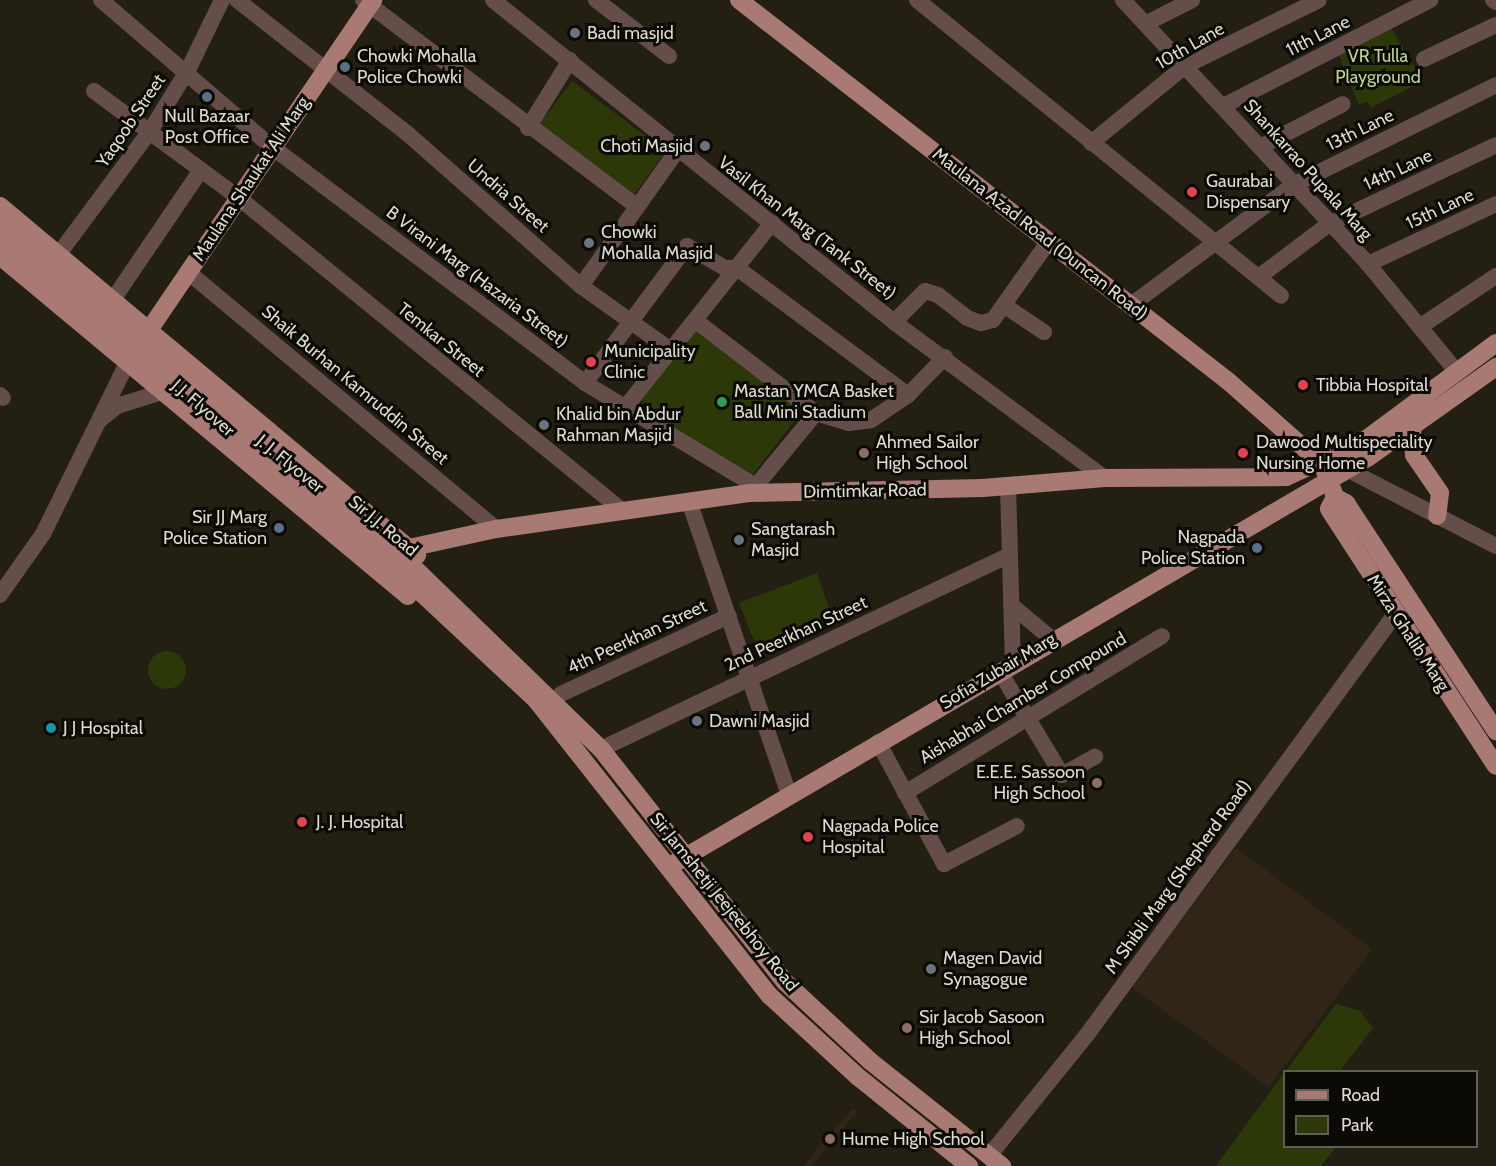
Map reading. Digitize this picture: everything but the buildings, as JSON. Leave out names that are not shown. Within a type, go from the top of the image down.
[{"type":"main road","name":"Maulana Azad Road (Duncan Road)","points":[[739,0],[1131,305],[1326,472]]},
{"type":"main road","name":"Maulana Shaukat Ali Marg","points":[[129,359],[369,2]]},
{"type":"main road","name":"Sir J.J. Road","points":[[0,206],[150,327],[406,561],[561,694],[572,716]]},
{"type":"main road","name":"J. J. Flyover","points":[[0,222],[406,561],[572,716]]},
{"type":"main road","name":"J.J. Flyover","points":[[0,240],[406,561],[536,700],[557,730]]},
{"type":"main road","name":"Sir J.J. Road","points":[[0,256],[129,359],[381,572],[557,730]]},
{"type":"main road","points":[[1344,462],[1496,343]]},
{"type":"main road","points":[[1326,472],[1412,427],[1496,367]]},
{"type":"main road","points":[[1412,427],[1414,455],[1440,493],[1437,516]]},
{"type":"main road","name":"Dimtimkar Road","points":[[406,561],[496,529],[620,510],[690,504],[753,489],[1008,486],[1105,478],[1286,477],[1326,472]]},
{"type":"main road","name":"Mirza Ghalib Marg","points":[[1326,472],[1335,497],[1346,503],[1494,725]]},
{"type":"main road","name":"Sofia Zubair Marg","points":[[668,867],[1006,667],[1326,472]]},
{"type":"main road","name":"Mirza Ghalib Marg","points":[[1335,497],[1329,509],[1394,616],[1496,766]]},
{"type":"main road","name":"Sir Jamshetji Jeejeebhoy Road","points":[[572,716],[601,749],[785,982],[870,1061],[995,1161]]},
{"type":"main road","name":"Sir Jamshetji Jeejeebhoy Road","points":[[557,730],[770,996],[857,1076],[969,1166]]},
{"type":"street","name":"B Virani Marg (Hazaria Street)","points":[[101,0],[188,70],[272,147],[585,383],[753,489]]},
{"type":"street","name":"Yaqoob Street","points":[[58,255],[150,131],[188,70],[222,0]]},
{"type":"street","name":"Undria Street","points":[[237,0],[322,71],[409,135],[581,285],[669,349]]},
{"type":"street","name":"Vasil Khan Marg (Tank Street)","points":[[493,0],[570,60],[677,152],[772,223],[894,322],[945,357],[1105,478]]},
{"type":"street","points":[[596,0],[669,56]]},
{"type":"street","points":[[917,0],[1091,143],[1260,276],[1281,296]]},
{"type":"street","name":"Shankarrao Pupala Marg","points":[[1123,0],[1147,23],[1293,185],[1368,264],[1458,373]]},
{"type":"street","points":[[1147,23],[1192,0]]},
{"type":"street","name":"10th Lane","points":[[1091,143],[1185,66],[1319,0]]},
{"type":"street","name":"11th Lane","points":[[1223,106],[1430,0]]},
{"type":"street","points":[[369,2],[528,128],[636,206]]},
{"type":"street","points":[[1424,59],[1496,24]]},
{"type":"street","points":[[528,128],[570,60]]},
{"type":"street","name":"13th Lane","points":[[1131,305],[1213,241],[1293,185],[1496,85]]},
{"type":"street","name":"Temkar Street","points":[[94,91],[239,198],[620,510]]},
{"type":"street","points":[[1260,147],[1342,104]]},
{"type":"street","name":"14th Lane","points":[[1260,276],[1329,224],[1496,145]]},
{"type":"street","points":[[581,285],[677,152]]},
{"type":"street","points":[[114,298],[201,170]]},
{"type":"street","name":"15th Lane","points":[[1368,264],[1496,204]]},
{"type":"street","points":[[624,409],[669,349],[696,321],[772,223]]},
{"type":"street","points":[[894,322],[925,291],[981,323],[1005,306],[1049,241]]},
{"type":"street","points":[[585,383],[687,246],[725,268],[737,268],[908,395]]},
{"type":"street","name":"Shaik Burhan Kamruddin Street","points":[[188,272],[496,529]]},
{"type":"street","points":[[1421,326],[1496,276]]},
{"type":"street","points":[[1005,306],[1044,332]]},
{"type":"street","points":[[696,321],[816,413],[848,423],[872,420],[908,395],[945,357]]},
{"type":"street","points":[[0,595],[43,534],[129,359]]},
{"type":"street","points":[[97,422],[117,406],[165,391]]},
{"type":"street","points":[[753,489],[816,413]]},
{"type":"street","points":[[1344,462],[1437,516],[1496,546]]},
{"type":"street","points":[[1008,486],[1011,605],[1006,667],[1027,717],[1062,775],[1095,757]]},
{"type":"street","points":[[690,504],[789,795]]},
{"type":"street","name":"2nd Peerkhan Street","points":[[601,749],[1009,555]]},
{"type":"street","points":[[1011,605],[1052,639]]},
{"type":"street","name":"4th Peerkhan Street","points":[[561,694],[729,616]]},
{"type":"street","name":"M Shibli Marg (Shepherd Road)","points":[[995,1161],[1394,616]]},
{"type":"street","name":"Aishabhai Chamber Compound","points":[[905,793],[1162,636]]},
{"type":"street","points":[[1476,734],[1494,725]]},
{"type":"street","points":[[878,742],[944,864],[1017,826]]},
{"type":"shaded area","points":[[1236,848],[1372,949],[1269,1087],[1131,987]]},
{"type":"shaded area","name":"Hume High School","points":[[853,1108],[857,1112],[811,1166],[803,1166]]},
{"type":"green space","name":"VR Tulla Playground","points":[[1388,23],[1423,81],[1371,108],[1367,101],[1359,105],[1337,50]]},
{"type":"green space","points":[[572,81],[666,151],[634,195],[538,126]]},
{"type":"green space","name":"Mastan YMCA Basket Ball Mini Stadium","points":[[696,329],[806,406],[747,482],[643,407],[642,399]]},
{"type":"green space","points":[[817,573],[833,620],[758,651],[739,603]]},
{"type":"green space","points":[[167,651],[181,656],[186,670],[181,684],[167,689],[153,684],[148,670],[153,656]]},
{"type":"green space","points":[[1336,1004],[1360,1011],[1373,1028],[1341,1070],[1287,1070]]},
{"type":"green space","points":[[1283,1074],[1283,1148],[1335,1148],[1321,1166],[1216,1166]]},
{"type":"place","name":"Badi masjid","points":[[575,33]]},
{"type":"place","name":"Chowki Mohalla Police Chowki","points":[[345,67]]},
{"type":"place","name":"Null Bazaar Post Office","points":[[207,97]]},
{"type":"place","name":"Choti Masjid","points":[[705,146]]},
{"type":"place","name":"Gaurabai Dispensary","points":[[1192,192]]},
{"type":"place","name":"Chowki Mohalla Masjid","points":[[589,243]]},
{"type":"place","name":"Municipality Clinic","points":[[591,362]]},
{"type":"place","name":"Tibbia Hospital","points":[[1303,385]]},
{"type":"place","name":"Mastan YMCA Basket Ball Mini Stadium","points":[[722,402]]},
{"type":"place","name":"Khalid bin Abdur Rahman Masjid","points":[[544,425]]},
{"type":"place","name":"Ahmed Sailor High School","points":[[864,453]]},
{"type":"place","name":"Dawood Multispeciality Nursing Home","points":[[1243,453]]},
{"type":"place","name":"Sir JJ Marg Police Station","points":[[279,528]]},
{"type":"place","name":"Sangtarash Masjid","points":[[739,540]]},
{"type":"place","name":"Nagpada Police Station","points":[[1257,548]]},
{"type":"place","name":"Dawni Masjid","points":[[697,721]]},
{"type":"place","name":"J J Hospital","points":[[51,728]]},
{"type":"place","name":"E.E.E. Sassoon High School","points":[[1097,783]]},
{"type":"place","name":"J. J. Hospital","points":[[302,822]]},
{"type":"place","name":"Nagpada Police Hospital","points":[[808,837]]},
{"type":"place","name":"Magen David Synagogue","points":[[931,969]]},
{"type":"place","name":"Sir Jacob Sasoon High School","points":[[907,1028]]},
{"type":"place","name":"Hume High School","points":[[830,1139]]}]
